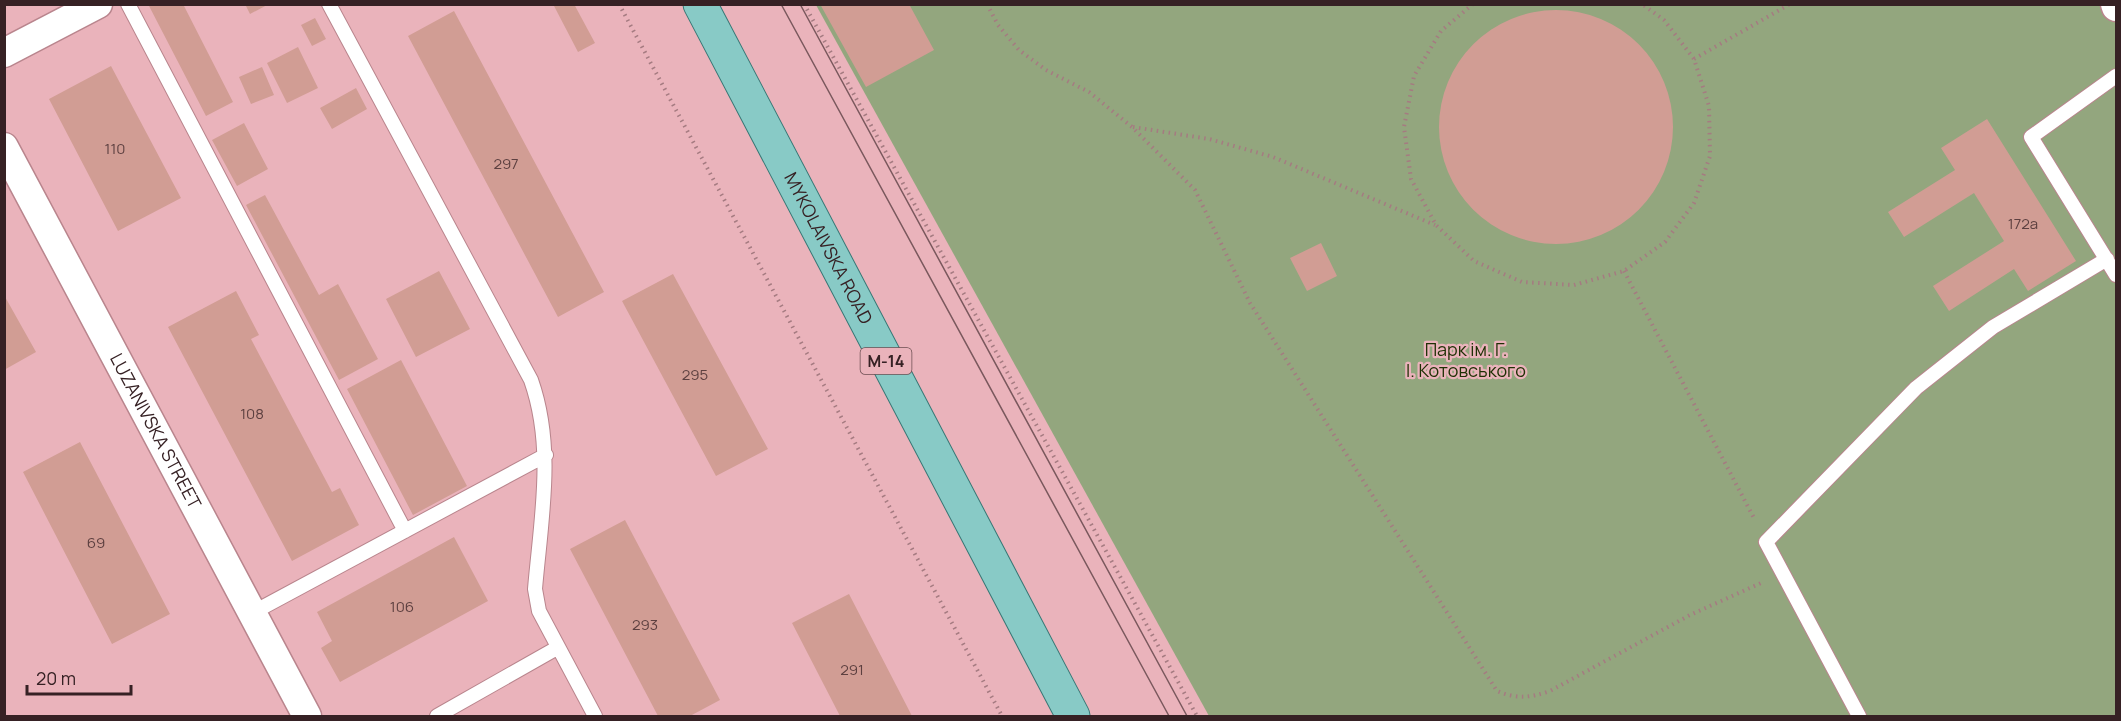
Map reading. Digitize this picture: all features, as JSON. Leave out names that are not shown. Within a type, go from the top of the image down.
[{"type":"main road","name":"MYKOLAIVSKA ROAD","points":[[700,4],[1073,717]]},
{"type":"street","points":[[4,53],[98,4]]},
{"type":"street","name":"LUZANIVSKA STREET","points":[[4,147],[307,717]]},
{"type":"lane","points":[[128,4],[405,531]]},
{"type":"lane","points":[[329,4],[531,380],[544,428],[546,455],[535,589],[539,611],[595,717]]},
{"type":"lane","points":[[2116,76],[2031,137],[2116,276]]},
{"type":"lane","points":[[1859,717],[1766,542],[1916,388],[1993,327],[2107,259]]},
{"type":"lane","points":[[252,613],[546,455]]},
{"type":"lane","points":[[437,717],[557,648]]},
{"type":"path","points":[[619,4],[1002,717]]},
{"type":"path","points":[[804,4],[1197,717]]},
{"type":"path","points":[[987,4],[998,25],[1019,50],[1046,70],[1089,92],[1132,127],[1195,190],[1250,303],[1497,691],[1511,697],[1531,697],[1550,691],[1690,615],[1784,574]]},
{"type":"path","points":[[1473,4],[1441,31],[1414,76],[1404,128],[1411,179],[1436,225],[1474,261],[1522,282],[1574,285],[1624,271],[1665,242],[1694,203],[1710,156],[1709,106],[1694,59],[1664,20],[1642,4]]},
{"type":"path","points":[[1694,59],[1790,4]]},
{"type":"path","points":[[1132,127],[1209,139],[1273,157],[1436,225]]},
{"type":"path","points":[[1624,271],[1766,542]]},
{"type":"green space","name":"Парк ім. Г. І. Котовського","points":[[816,5],[2115,5],[2116,716],[1209,716]]},
{"type":"building","points":[[148,4],[183,4],[233,102],[206,116]]},
{"type":"building","points":[[245,4],[269,4],[250,14]]},
{"type":"building","points":[[553,4],[574,4],[595,43],[578,52]]},
{"type":"building","points":[[820,4],[909,4],[934,50],[866,87]]},
{"type":"building","points":[[1544,10],[1568,10],[1601,19],[1621,29],[1639,44],[1654,62],[1664,82],[1671,104],[1673,127],[1671,150],[1664,172],[1654,192],[1639,210],[1621,225],[1590,239],[1568,244],[1544,244],[1522,239],[1491,225],[1465,201],[1458,192],[1444,161],[1439,139],[1439,115],[1444,93],[1458,62],[1482,36],[1491,29],[1522,15]]},
{"type":"building","points":[[454,11],[604,292],[558,317],[408,36]]},
{"type":"building","points":[[315,18],[326,39],[312,46],[301,25]]},
{"type":"building","points":[[298,47],[318,88],[287,103],[267,63]]},
{"type":"building","points":[[111,66],[181,198],[118,231],[49,99]]},
{"type":"building","points":[[262,67],[274,95],[251,104],[239,77]]},
{"type":"building","points":[[356,88],[367,109],[332,129],[320,108]]},
{"type":"building","points":[[1987,119],[2076,261],[2028,291],[2014,269],[1949,311],[1933,286],[2004,241],[1974,193],[1904,237],[1888,212],[1955,170],[1941,148]]},
{"type":"building","points":[[244,123],[268,169],[237,186],[212,140]]},
{"type":"building","points":[[265,195],[319,295],[338,284],[378,359],[339,380],[246,205]]},
{"type":"building","points":[[1321,243],[1337,276],[1307,291],[1290,258]]},
{"type":"building","points":[[439,271],[470,329],[416,357],[386,299]]},
{"type":"building","points":[[673,274],[768,449],[716,476],[622,301]]},
{"type":"building","points":[[236,291],[259,335],[251,339],[332,492],[340,488],[359,525],[292,561],[168,327]]},
{"type":"building","points":[[4,295],[36,352],[4,370]]},
{"type":"building","points":[[401,360],[467,486],[413,515],[347,389]]},
{"type":"building","points":[[80,442],[170,614],[112,644],[23,472]]},
{"type":"building","points":[[625,520],[720,700],[690,716],[658,716],[570,549]]},
{"type":"building","points":[[454,537],[488,601],[340,682],[321,648],[332,641],[317,612]]},
{"type":"building","points":[[849,594],[912,716],[840,716],[792,623]]},
{"type":"tram line","points":[[781,4],[1169,716]]},
{"type":"tram line","points":[[800,4],[1187,716]]}]
